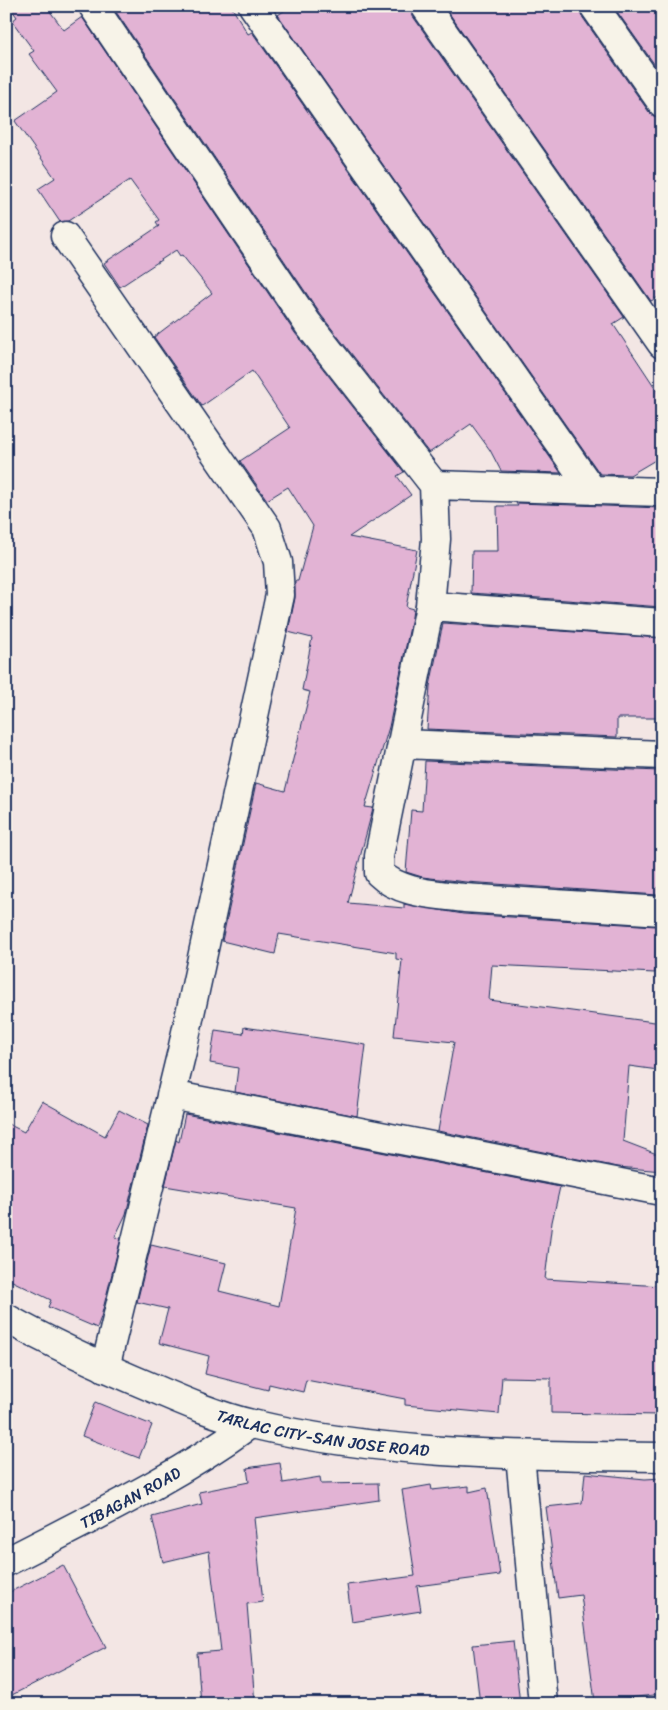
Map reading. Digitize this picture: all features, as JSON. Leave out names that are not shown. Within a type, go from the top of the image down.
[{"type":"street","points":[[93,6],[308,324],[434,485],[436,539],[430,606],[379,856],[379,873],[384,879],[412,890],[464,898],[662,910]]},
{"type":"street","points":[[253,6],[592,490]]},
{"type":"street","points":[[425,6],[662,344]]},
{"type":"street","points":[[594,6],[662,103]]},
{"type":"street","points":[[65,236],[266,528],[278,562],[280,595],[172,1095],[105,1368]]},
{"type":"street","points":[[434,485],[662,492]]},
{"type":"street","points":[[430,606],[662,623]]},
{"type":"street","points":[[403,744],[662,755]]},
{"type":"street","points":[[172,1095],[661,1191]]},
{"type":"street","name":"TARLAC CITY-SAN JOSE ROAD","points":[[6,1318],[32,1333],[105,1368],[201,1408],[250,1424],[305,1436],[345,1442],[520,1455],[662,1457]]},
{"type":"street","name":"TIBAGAN ROAD","points":[[6,1562],[188,1466],[250,1424]]},
{"type":"street","points":[[520,1455],[543,1704]]},
{"type":"building","points":[[9,6],[46,6],[64,30],[82,17],[295,333],[404,472],[397,476],[411,495],[349,537],[417,550],[406,607],[413,609],[412,617],[389,727],[365,807],[373,808],[348,903],[404,908],[404,904],[463,914],[656,926],[655,973],[492,965],[489,1000],[662,1023],[658,1070],[629,1066],[623,1141],[662,1156],[662,1171],[618,1167],[438,1131],[454,1042],[394,1036],[402,960],[396,959],[396,953],[279,934],[275,954],[222,941],[256,783],[285,791],[310,692],[302,690],[312,638],[288,632],[295,598],[295,581],[298,581],[313,526],[288,487],[267,500],[240,461],[290,428],[252,371],[202,406],[154,337],[212,293],[182,255],[180,256],[176,250],[120,287],[104,263],[159,226],[156,222],[159,220],[130,180],[68,221],[60,222],[38,189],[55,178],[15,121],[57,92],[29,54],[34,51],[12,21],[17,17]]},
{"type":"building","points":[[112,6],[231,6],[248,34],[252,32],[561,473],[501,471],[490,450],[471,424],[429,453],[321,315]]},
{"type":"building","points":[[291,6],[410,6],[412,15],[624,317],[613,324],[662,398],[662,456],[630,475],[600,474],[278,15]]},
{"type":"building","points":[[444,6],[579,6],[581,15],[649,112],[655,117],[662,118],[662,295],[651,301]]},
{"type":"building","points":[[613,6],[662,6],[662,75]]},
{"type":"building","points":[[516,503],[662,508],[662,607],[471,593],[472,551],[498,551],[497,506],[518,506]]},
{"type":"building","points":[[443,623],[662,638],[662,718],[617,718],[617,737],[427,729],[430,686]]},
{"type":"building","points":[[425,761],[659,771],[662,818],[662,887],[658,887],[658,895],[466,882],[422,877],[406,872],[411,810],[422,811]]},
{"type":"building","points":[[244,1027],[366,1045],[357,1116],[235,1092],[238,1068],[210,1063],[215,1030],[243,1034]]},
{"type":"building","points":[[42,1101],[105,1136],[119,1110],[148,1125],[126,1214],[115,1237],[121,1238],[97,1328],[48,1307],[51,1300],[6,1278],[6,1123],[24,1132]]},
{"type":"building","points":[[185,1114],[560,1187],[552,1222],[545,1279],[662,1286],[662,1391],[660,1391],[659,1415],[551,1413],[551,1378],[502,1377],[499,1414],[405,1405],[405,1399],[306,1380],[303,1392],[269,1384],[268,1390],[205,1374],[209,1356],[159,1343],[168,1309],[137,1302],[151,1245],[226,1263],[219,1291],[279,1306],[296,1208],[165,1186],[176,1140],[179,1142]]},
{"type":"building","points":[[95,1402],[152,1425],[139,1458],[82,1436]]},
{"type":"building","points":[[280,1463],[283,1483],[320,1477],[321,1484],[378,1483],[379,1500],[254,1518],[263,1602],[247,1604],[255,1704],[201,1704],[197,1653],[221,1651],[209,1551],[163,1562],[152,1517],[202,1504],[199,1492],[249,1482],[247,1468]]},
{"type":"building","points":[[585,1473],[645,1479],[662,1478],[662,1694],[595,1702],[581,1595],[558,1598],[546,1507],[582,1503]]},
{"type":"building","points":[[431,1485],[432,1490],[469,1486],[469,1492],[487,1488],[500,1575],[417,1586],[421,1611],[352,1622],[347,1585],[415,1576],[402,1490]]},
{"type":"building","points":[[63,1565],[106,1647],[6,1698],[6,1594]]},
{"type":"building","points":[[513,1641],[520,1704],[480,1704],[473,1645]]}]
